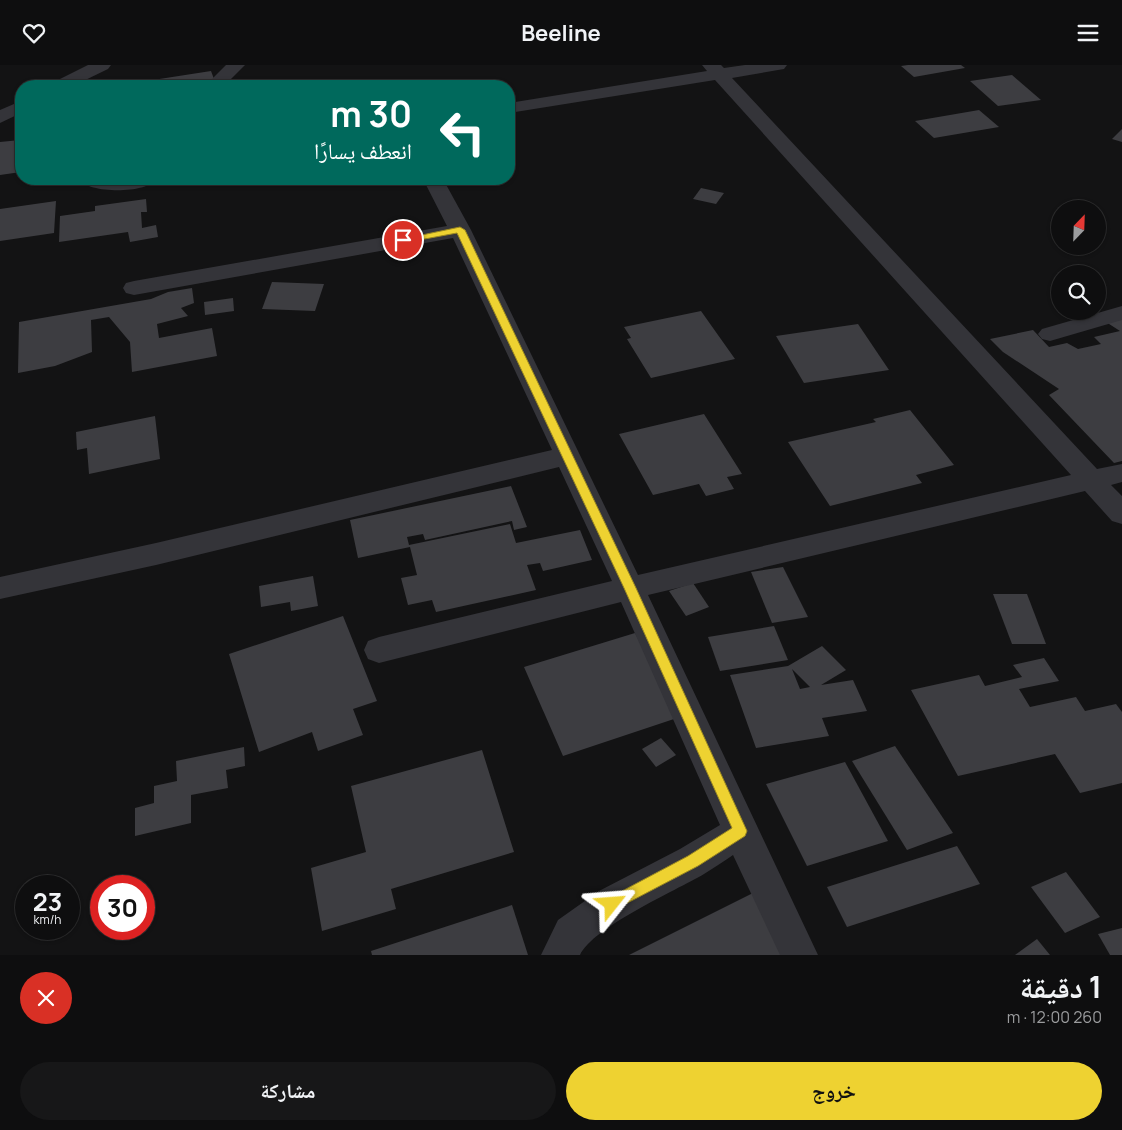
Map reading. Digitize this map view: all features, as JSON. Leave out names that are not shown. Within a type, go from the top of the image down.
[{"type":"street","points":[[72,80],[102,65]]},
{"type":"street","points":[[220,80],[236,65]]},
{"type":"street","points":[[515,107],[714,69],[778,65]]},
{"type":"street","points":[[714,69],[1122,515]]},
{"type":"street","points":[[0,117],[15,109]]},
{"type":"street","points":[[110,185],[126,185]]},
{"type":"street","points":[[436,185],[460,230],[630,588],[740,831],[799,955]]},
{"type":"street","points":[[134,288],[460,230]]},
{"type":"street","points":[[1050,334],[1122,313]]},
{"type":"street","points":[[0,588],[156,554],[566,456]]},
{"type":"street","points":[[378,651],[630,588],[1122,473]]},
{"type":"street","points":[[560,955],[571,933],[612,904],[693,861],[740,831]]},
{"type":"building","points":[[961,65],[965,68],[914,77],[901,66]]},
{"type":"building","points":[[211,71],[214,79],[207,80],[153,80]]},
{"type":"building","points":[[1012,75],[1041,100],[998,106],[970,81]]},
{"type":"building","points":[[979,110],[999,127],[934,138],[915,121]]},
{"type":"building","points":[[1122,129],[1122,142],[1112,139]]},
{"type":"building","points":[[15,140],[15,173],[0,175],[0,142]]},
{"type":"building","points":[[701,188],[724,193],[716,204],[693,199]]},
{"type":"building","points":[[146,199],[147,212],[141,212],[142,228],[156,225],[158,237],[130,242],[128,232],[59,242],[60,216],[95,211],[95,206]]},
{"type":"building","points":[[56,201],[54,233],[0,241],[0,209]]},
{"type":"building","points":[[272,282],[324,284],[315,311],[262,309]]},
{"type":"building","points":[[192,288],[194,303],[181,308],[188,316],[157,324],[159,338],[212,328],[217,356],[132,372],[130,342],[109,317],[91,320],[92,352],[55,366],[18,373],[19,322],[151,299],[168,292]]},
{"type":"building","points":[[233,298],[234,311],[205,315],[204,302]]},
{"type":"building","points":[[701,311],[735,359],[651,378],[627,339],[631,338],[624,327]]},
{"type":"building","points":[[1122,318],[1122,461],[1114,463],[1049,395],[1059,389],[1003,352],[990,339],[1033,330],[1049,347],[1067,343],[1078,349],[1101,344],[1094,337],[1120,331],[1106,322]]},
{"type":"building","points":[[858,324],[889,370],[804,383],[776,336]]},
{"type":"building","points":[[910,410],[954,465],[916,475],[922,483],[830,506],[788,442],[876,422],[873,419]]},
{"type":"building","points":[[704,414],[742,474],[727,477],[734,489],[706,496],[699,484],[653,495],[619,434]]},
{"type":"building","points":[[155,416],[160,459],[89,474],[87,448],[77,450],[76,432]]},
{"type":"building","points":[[511,486],[527,527],[514,530],[512,521],[425,540],[423,534],[407,537],[409,545],[510,524],[516,543],[580,530],[592,560],[543,571],[540,563],[527,565],[536,590],[436,612],[432,600],[408,605],[401,578],[417,575],[410,547],[358,558],[350,520]]},
{"type":"building","points":[[783,567],[808,617],[772,623],[751,572]]},
{"type":"building","points":[[313,576],[318,606],[291,611],[290,602],[261,607],[259,586]]},
{"type":"building","points":[[693,583],[709,607],[686,616],[669,591]]},
{"type":"building","points":[[993,594],[1027,594],[1046,644],[1012,644]]},
{"type":"building","points":[[343,616],[377,701],[353,709],[363,735],[318,751],[312,732],[259,752],[229,654]]},
{"type":"building","points":[[774,626],[788,660],[720,671],[708,637]]},
{"type":"building","points":[[635,633],[680,717],[563,756],[524,667]]},
{"type":"building","points":[[822,646],[846,670],[821,685],[853,680],[867,711],[822,718],[829,736],[756,748],[730,675],[788,666]],"holes":[[[792,669],[810,687],[800,689]]]},
{"type":"building","points":[[1044,658],[1059,681],[1019,689],[1030,707],[1076,697],[1085,711],[1116,704],[1122,712],[1122,783],[1080,793],[1055,754],[958,776],[911,690],[979,675],[985,686],[1022,677],[1013,665]]},
{"type":"building","points":[[661,738],[676,755],[656,767],[642,749]]},
{"type":"building","points":[[895,746],[953,833],[907,850],[852,761]]},
{"type":"building","points":[[244,747],[245,766],[226,770],[228,788],[191,795],[191,823],[135,836],[135,808],[154,803],[154,786],[177,781],[176,761]]},
{"type":"building","points":[[482,750],[514,852],[391,889],[396,909],[322,931],[311,868],[366,852],[351,786]]},
{"type":"building","points":[[845,762],[888,841],[807,866],[766,784]]},
{"type":"building","points":[[957,846],[980,884],[847,927],[827,887]]},
{"type":"building","points":[[1066,872],[1100,917],[1065,933],[1031,887]]},
{"type":"building","points":[[759,890],[791,955],[629,955]]},
{"type":"building","points":[[512,905],[528,955],[372,955],[371,951]]},
{"type":"building","points":[[1122,928],[1122,955],[1110,955],[1098,934]]},
{"type":"building","points":[[1037,939],[1050,955],[1015,955]]},
{"type":"route","points":[[403,240],[460,230],[630,588],[740,831],[693,861],[612,904]]}]
